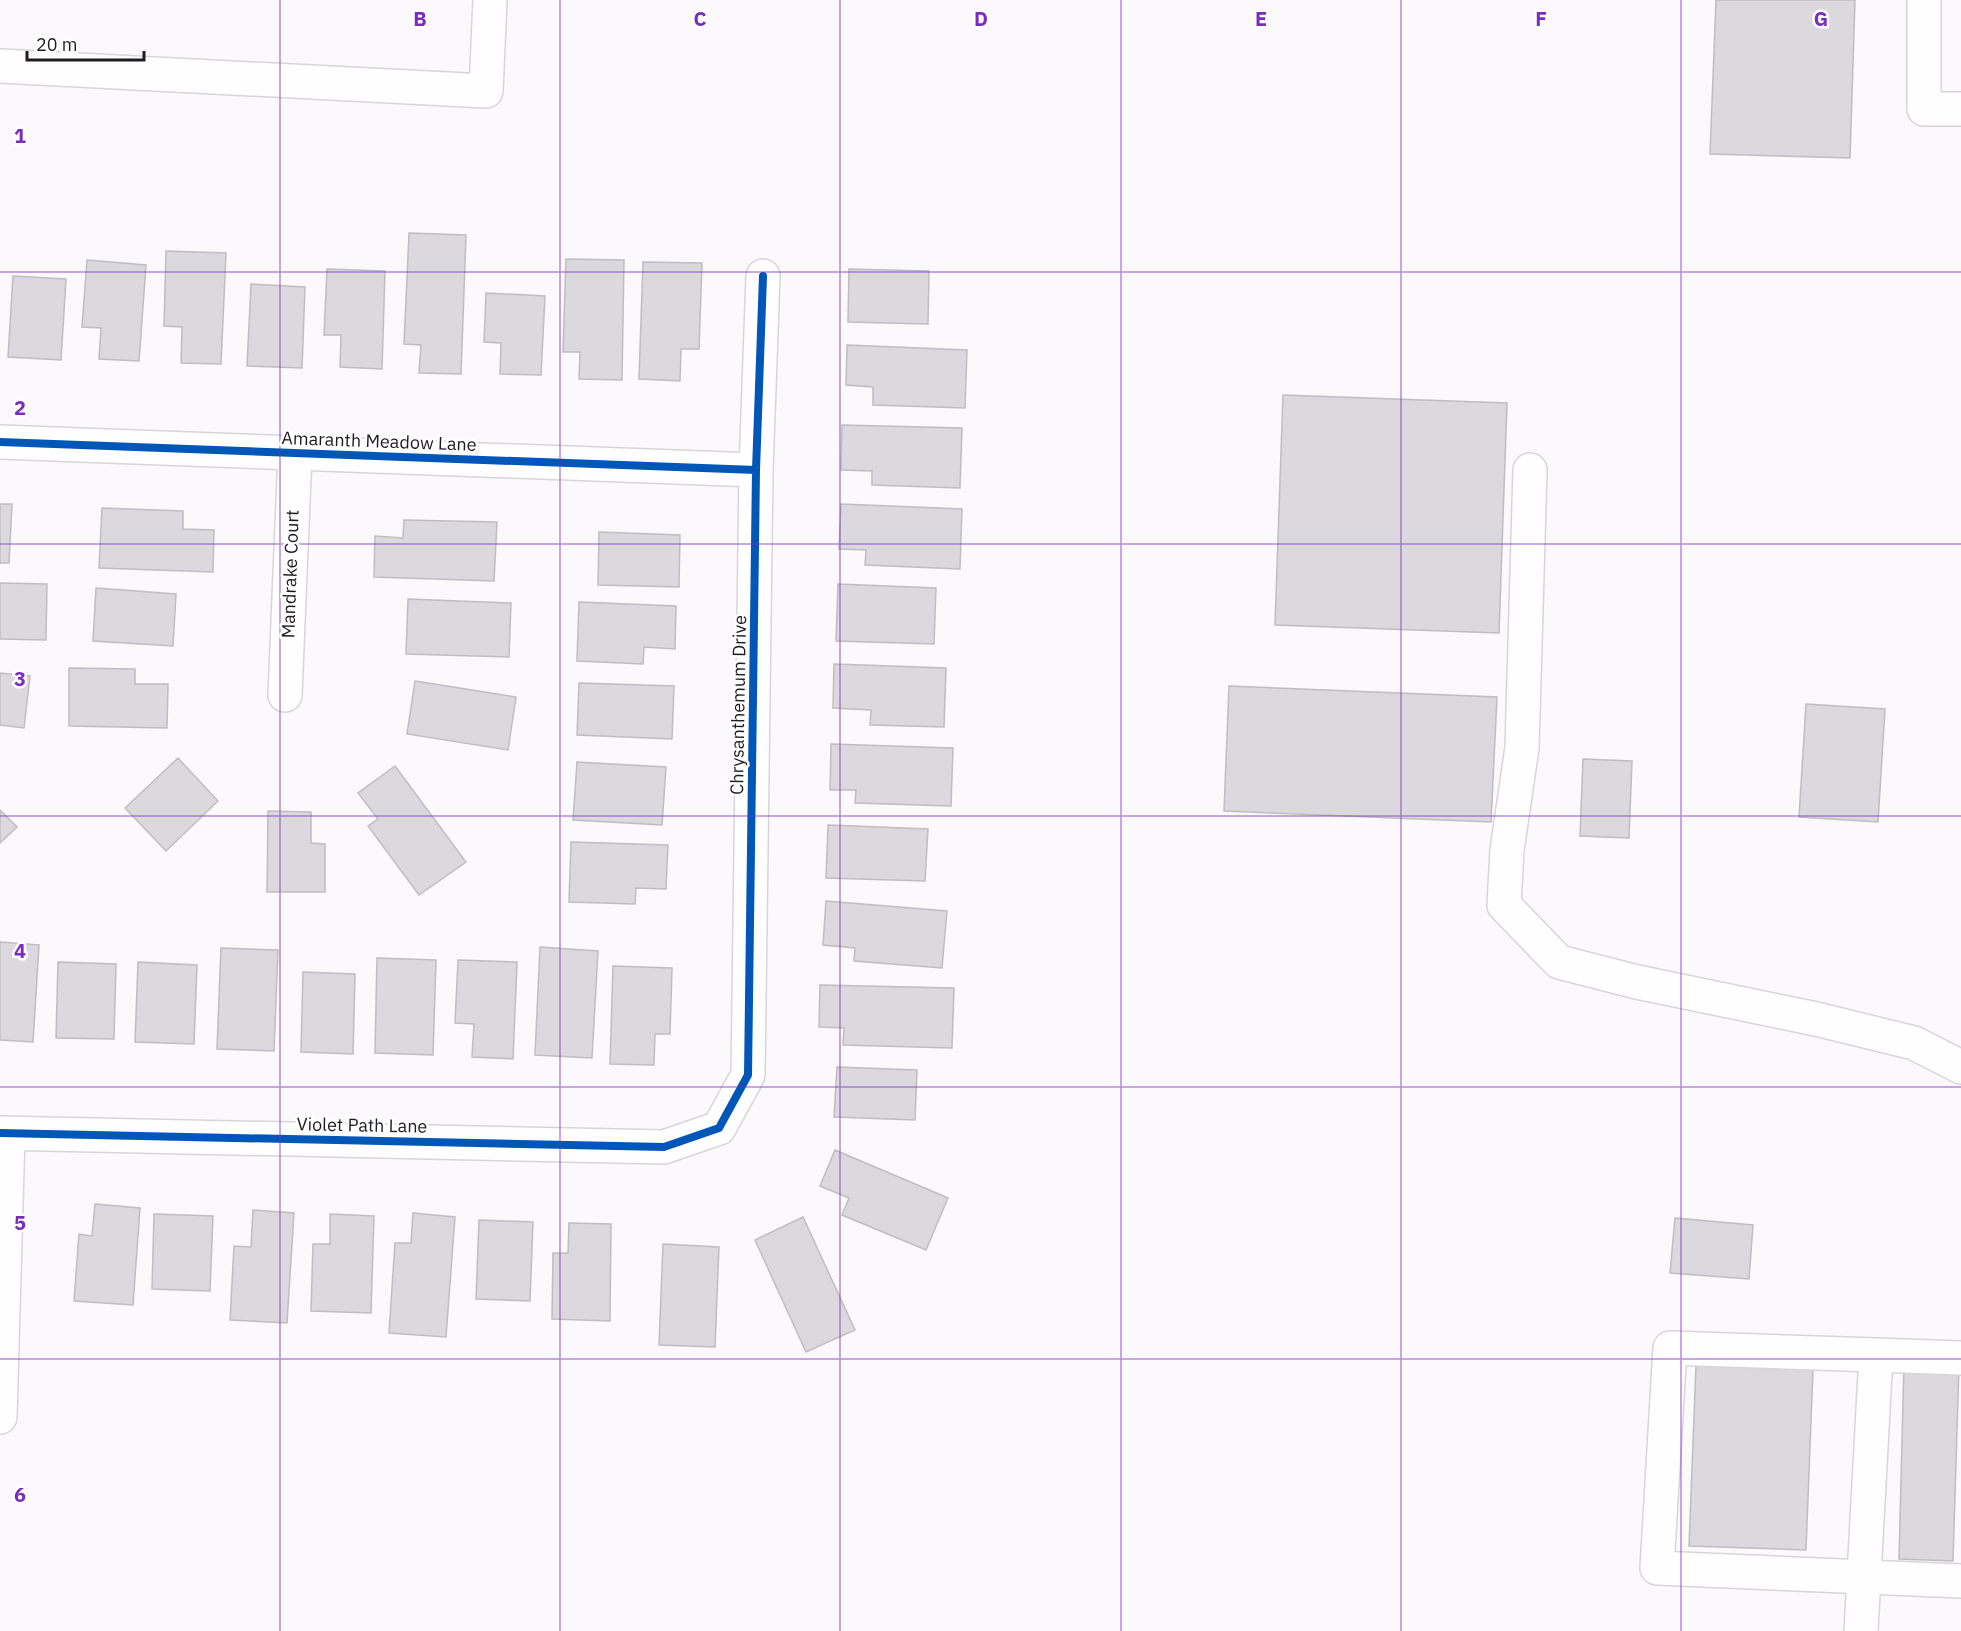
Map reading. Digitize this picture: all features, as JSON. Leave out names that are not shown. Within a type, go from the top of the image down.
[{"type":"street","points":[[0,66],[486,92],[490,0]]},
{"type":"street","points":[[1924,0],[1924,109],[1961,109]]},
{"type":"street","name":"Chrysanthemum Drive","points":[[719,1128],[748,1075],[756,470],[763,276]]},
{"type":"street","name":"Amaranth Meadow Lane","points":[[0,442],[756,470]]},
{"type":"street","name":"Mandrake Court","points":[[285,694],[295,453]]},
{"type":"street","points":[[1530,470],[1522,748],[1507,850],[1504,905],[1559,962],[1637,982],[1816,1019],[1914,1043],[1961,1067]]},
{"type":"street","name":"Violet Path Lane","points":[[4,1133],[664,1147],[719,1128]]},
{"type":"street","points":[[0,1417],[4,1133]]},
{"type":"street","points":[[1961,1358],[1670,1348],[1657,1568],[1961,1581]]},
{"type":"street","points":[[1862,1631],[1876,1355]]},
{"type":"building","points":[[1716,0],[1855,0],[1850,158],[1710,154]]},
{"type":"building","points":[[409,233],[466,235],[461,374],[419,373],[421,345],[404,344]]},
{"type":"building","points":[[166,251],[226,253],[221,364],[181,363],[182,327],[164,326]]},
{"type":"building","points":[[566,259],[624,260],[622,380],[579,379],[580,352],[563,352]]},
{"type":"building","points":[[87,260],[146,265],[139,361],[99,359],[101,328],[82,327]]},
{"type":"building","points":[[643,262],[702,263],[699,349],[681,349],[680,381],[639,379]]},
{"type":"building","points":[[327,269],[385,271],[382,369],[340,367],[341,335],[324,335]]},
{"type":"building","points":[[849,269],[929,271],[928,324],[848,322]]},
{"type":"building","points":[[13,276],[66,279],[61,360],[8,357]]},
{"type":"building","points":[[251,284],[305,287],[302,368],[247,366]]},
{"type":"building","points":[[486,293],[545,296],[541,375],[500,374],[501,343],[484,342]]},
{"type":"building","points":[[847,345],[967,350],[965,408],[873,405],[873,387],[846,385]]},
{"type":"building","points":[[1283,395],[1507,403],[1499,633],[1275,625]]},
{"type":"building","points":[[842,425],[962,428],[960,488],[872,485],[872,471],[841,470]]},
{"type":"building","points":[[0,504],[12,504],[9,563],[0,563]]},
{"type":"building","points":[[841,504],[962,509],[960,569],[865,565],[866,550],[839,549]]},
{"type":"building","points":[[102,508],[183,511],[183,529],[214,530],[213,572],[99,568]]},
{"type":"building","points":[[404,520],[497,522],[494,581],[374,577],[375,536],[403,538]]},
{"type":"building","points":[[599,532],[680,535],[679,587],[598,585]]},
{"type":"building","points":[[0,583],[47,584],[46,640],[0,639]]},
{"type":"building","points":[[838,584],[936,588],[934,644],[836,641]]},
{"type":"building","points":[[96,588],[176,594],[173,646],[93,641]]},
{"type":"building","points":[[408,599],[511,603],[509,657],[406,654]]},
{"type":"building","points":[[579,602],[676,606],[675,649],[644,647],[643,664],[577,661]]},
{"type":"building","points":[[834,664],[946,668],[944,727],[870,725],[871,710],[833,708]]},
{"type":"building","points":[[69,668],[135,669],[135,684],[168,684],[167,728],[69,726]]},
{"type":"building","points":[[0,673],[30,676],[24,728],[0,725]]},
{"type":"building","points":[[415,681],[516,697],[508,750],[407,734]]},
{"type":"building","points":[[579,683],[674,686],[672,739],[577,735]]},
{"type":"building","points":[[1229,686],[1497,697],[1491,822],[1224,811]]},
{"type":"building","points":[[1806,704],[1885,709],[1878,822],[1799,817]]},
{"type":"building","points":[[831,744],[953,748],[951,806],[855,803],[856,790],[830,790]]},
{"type":"building","points":[[178,758],[218,801],[166,851],[125,808]]},
{"type":"building","points":[[1583,759],[1632,761],[1629,838],[1580,836]]},
{"type":"building","points":[[577,762],[666,767],[662,825],[573,820]]},
{"type":"building","points":[[395,766],[466,862],[419,895],[368,826],[378,819],[358,793]]},
{"type":"building","points":[[0,810],[17,827],[0,843]]},
{"type":"building","points":[[268,811],[311,812],[311,843],[325,844],[325,892],[267,892]]},
{"type":"building","points":[[828,825],[928,829],[925,881],[826,878]]},
{"type":"building","points":[[571,842],[668,845],[666,889],[636,888],[635,904],[569,902]]},
{"type":"building","points":[[826,901],[947,911],[942,968],[854,961],[855,948],[823,945]]},
{"type":"building","points":[[0,942],[39,945],[33,1042],[0,1040]]},
{"type":"building","points":[[540,947],[598,951],[592,1058],[535,1055]]},
{"type":"building","points":[[221,948],[278,950],[274,1051],[217,1049]]},
{"type":"building","points":[[377,958],[436,960],[433,1055],[375,1053]]},
{"type":"building","points":[[458,960],[517,962],[513,1059],[472,1057],[474,1024],[455,1023]]},
{"type":"building","points":[[58,962],[116,964],[114,1039],[56,1038]]},
{"type":"building","points":[[138,962],[197,965],[194,1044],[135,1042]]},
{"type":"building","points":[[613,966],[672,968],[670,1034],[655,1034],[654,1065],[610,1064]]},
{"type":"building","points":[[303,972],[355,974],[353,1054],[301,1052]]},
{"type":"building","points":[[820,985],[954,988],[952,1048],[843,1045],[844,1028],[819,1027]]},
{"type":"building","points":[[837,1067],[917,1070],[915,1120],[834,1117]]},
{"type":"building","points":[[835,1150],[948,1198],[926,1250],[842,1215],[849,1198],[820,1186]]},
{"type":"building","points":[[95,1204],[140,1208],[133,1305],[74,1301],[79,1234],[92,1236]]},
{"type":"building","points":[[253,1210],[294,1213],[287,1323],[230,1320],[234,1246],[251,1247]]},
{"type":"building","points":[[413,1213],[455,1217],[446,1337],[389,1333],[395,1243],[411,1243]]},
{"type":"building","points":[[154,1214],[213,1216],[210,1291],[152,1289]]},
{"type":"building","points":[[330,1214],[374,1216],[371,1313],[311,1311],[313,1244],[330,1244]]},
{"type":"building","points":[[803,1217],[855,1330],[806,1352],[755,1240]]},
{"type":"building","points":[[1675,1218],[1753,1225],[1749,1279],[1670,1273]]},
{"type":"building","points":[[479,1220],[533,1222],[530,1301],[476,1299]]},
{"type":"building","points":[[569,1223],[611,1224],[610,1321],[552,1319],[553,1253],[568,1253]]},
{"type":"building","points":[[663,1244],[719,1247],[715,1347],[659,1345]]},
{"type":"building","points":[[1904,1363],[1959,1365],[1953,1561],[1899,1559]]},
{"type":"building","points":[[1696,1365],[1813,1369],[1806,1550],[1689,1546]]},
{"type":"cycle path","points":[[0,1133],[664,1147],[719,1128],[748,1075],[756,470],[763,276]]},
{"type":"cycle path","points":[[0,442],[756,470]]}]
